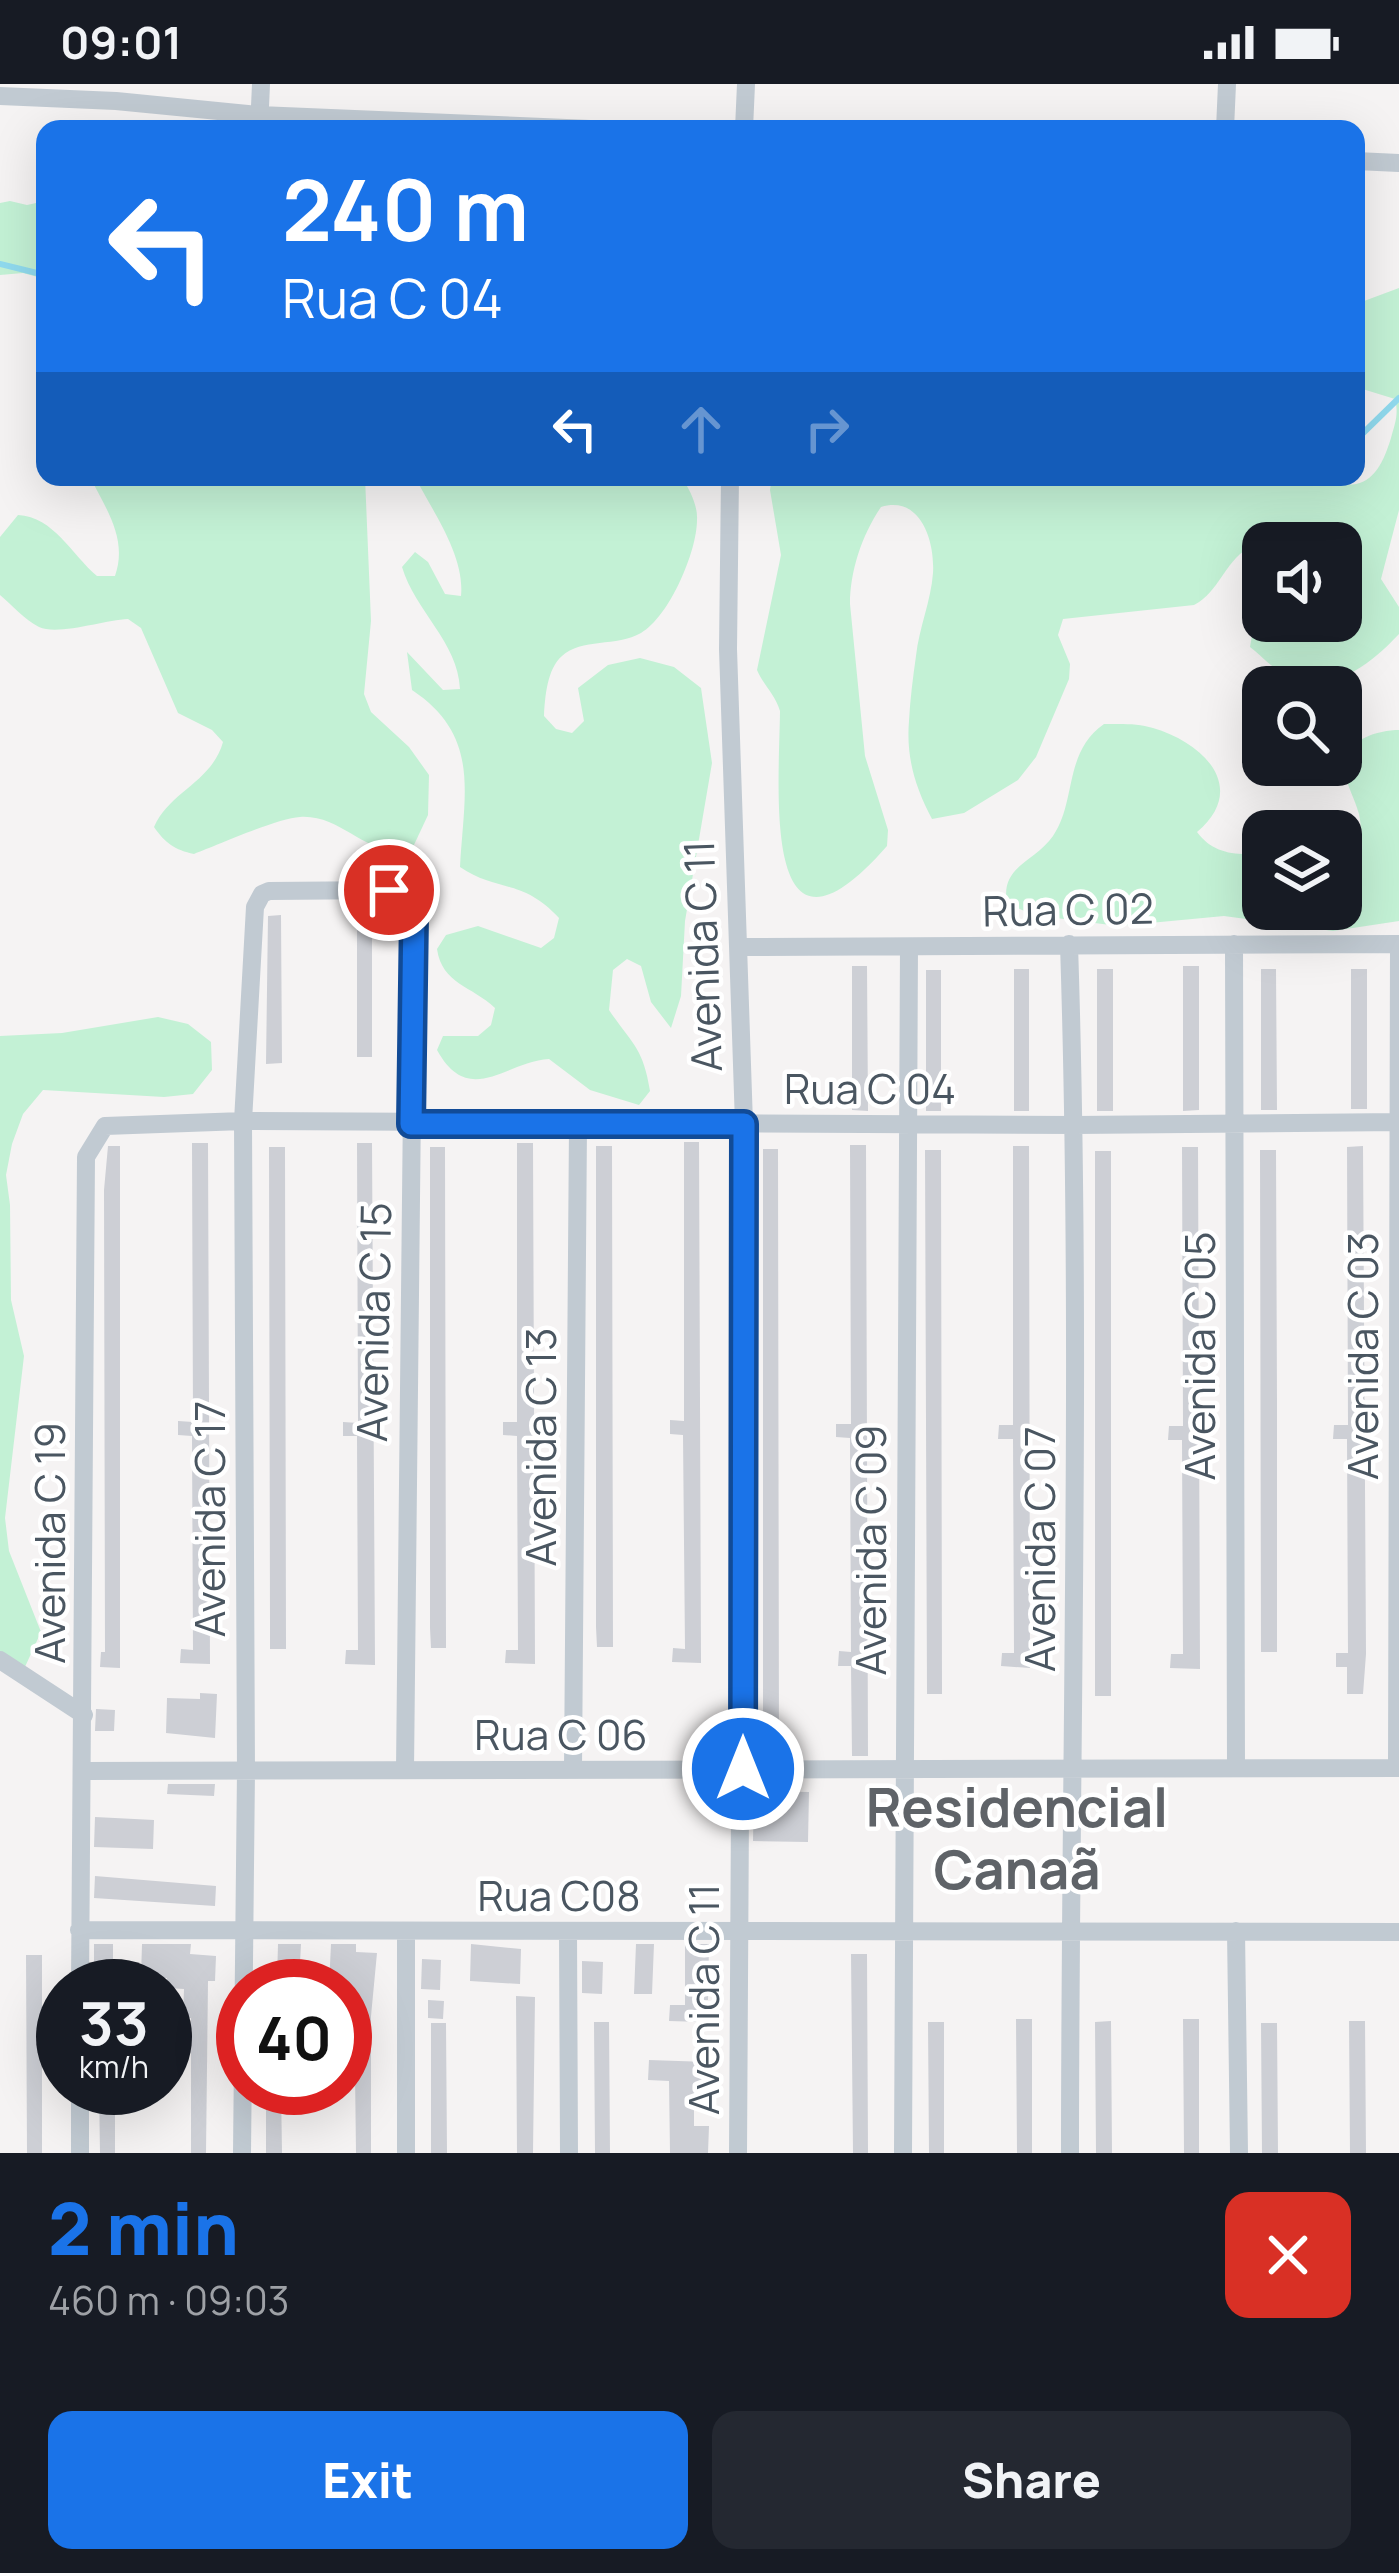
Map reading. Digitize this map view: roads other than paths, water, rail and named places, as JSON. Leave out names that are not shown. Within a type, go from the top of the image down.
[{"type":"street","points":[[259,120],[261,84]]},
{"type":"street","points":[[744,120],[746,84]]},
{"type":"street","points":[[1226,120],[1228,84]]},
{"type":"street","points":[[0,96],[116,101],[245,120]]},
{"type":"street","points":[[1365,161],[1399,163]]},
{"type":"street","name":"Avenida C 11","points":[[730,486],[728,649],[744,1124],[738,2153]]},
{"type":"street","name":"Avenida C 15","points":[[269,891],[389,890],[411,900],[414,914],[405,1770]]},
{"type":"street","name":"Avenida C 17","points":[[242,2153],[246,1770],[243,1121],[254,907],[269,891]]},
{"type":"street","name":"Avenida C 07","points":[[1069,944],[1075,1125],[1070,2153]]},
{"type":"street","name":"Avenida C 05","points":[[1234,944],[1235,1768]]},
{"type":"street","name":"Rua C 02","points":[[738,947],[1399,944]]},
{"type":"street","name":"Avenida C 03","points":[[1398,1768],[1399,944]]},
{"type":"street","name":"Avenida C 09","points":[[903,2153],[910,947]]},
{"type":"street","name":"Rua C 04","points":[[125,1123],[1399,1122]]},
{"type":"street","name":"Avenida C 19","points":[[80,1959],[86,1157],[105,1126],[125,1123]]},
{"type":"street","name":"Avenida C 13","points":[[574,1770],[578,1125]]},
{"type":"street","points":[[0,1660],[84,1714]]},
{"type":"street","name":"Rua C 06","points":[[84,1771],[1398,1768]]},
{"type":"street","name":"Rua C08","points":[[80,1930],[1399,1932]]},
{"type":"street","points":[[406,1931],[406,2153]]},
{"type":"street","points":[[568,1931],[569,2153]]},
{"type":"street","points":[[1236,1931],[1239,2153]]},
{"type":"street","points":[[80,2115],[80,2153]]},
{"type":"waterway","points":[[0,264],[36,273]]},
{"type":"waterway","points":[[1365,431],[1399,398]]},
{"type":"district","name":"Residencial Canaã","points":[[1017,1837]]}]
